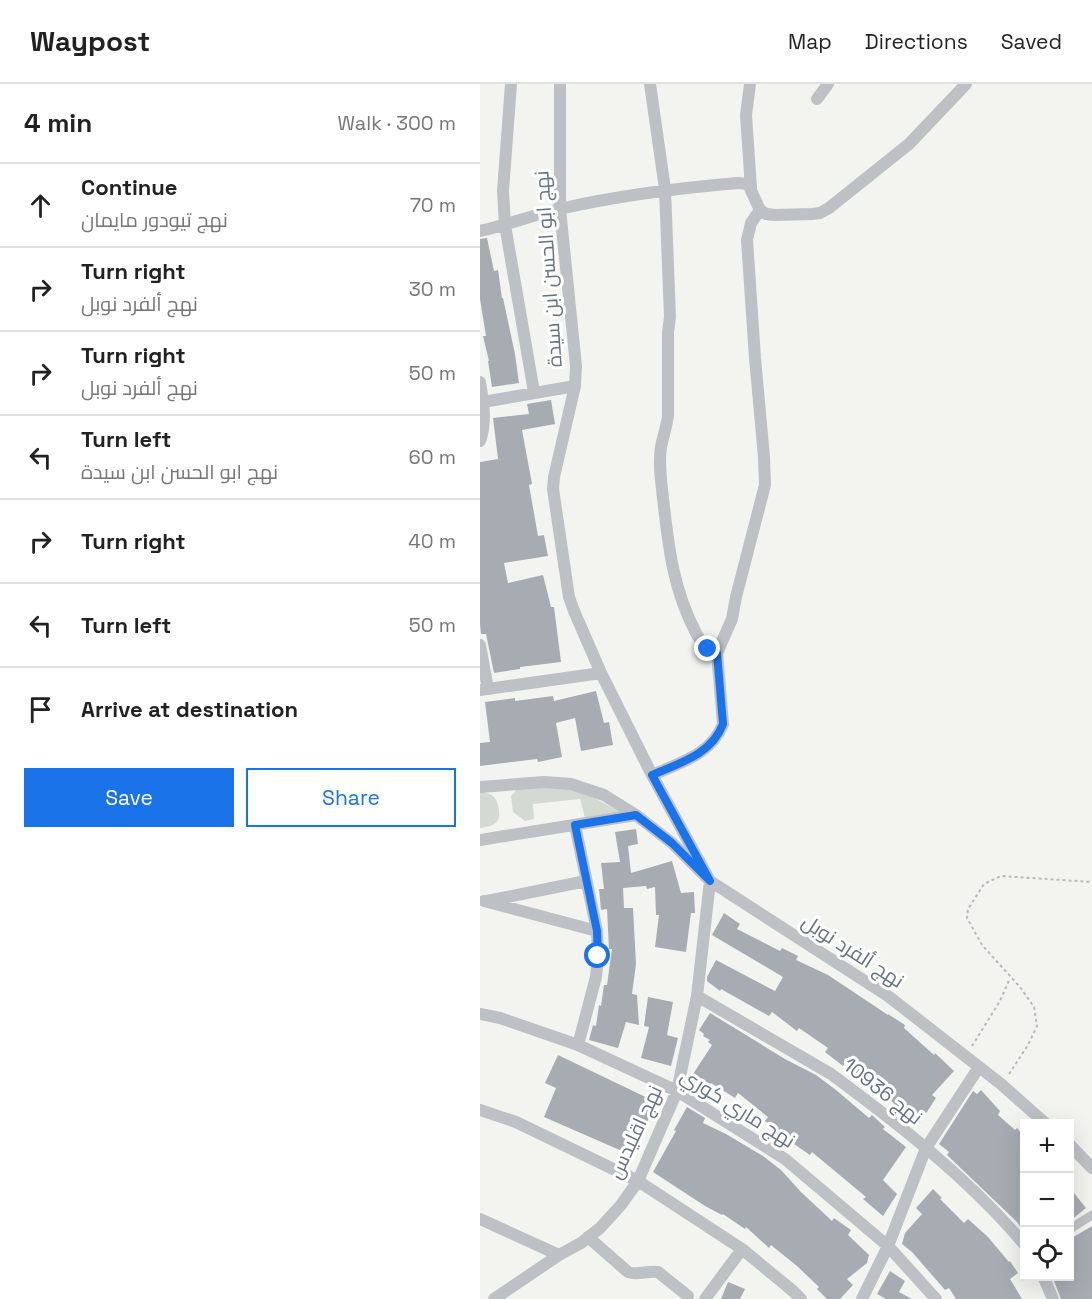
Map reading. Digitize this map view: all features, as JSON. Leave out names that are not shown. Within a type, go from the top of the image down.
[{"type":"street","points":[[511,84],[503,191],[505,225],[534,392]]},
{"type":"street","name":"نهج ابو الحسن ابن سيدة","points":[[560,84],[560,209],[576,366],[575,386],[553,489],[569,597],[601,673],[652,775],[710,881]]},
{"type":"street","points":[[650,84],[665,189],[670,317],[668,415],[667,428],[661,447],[661,480],[669,553],[682,603],[699,639],[708,649],[717,653]]},
{"type":"street","points":[[750,84],[746,115],[751,188],[760,210],[766,214],[785,215],[820,213],[829,208],[909,144],[966,84]]},
{"type":"street","points":[[817,99],[828,84]]},
{"type":"street","points":[[480,231],[560,209],[665,189],[738,183],[748,184],[751,188]]},
{"type":"street","points":[[652,775],[696,756],[719,734],[723,724],[717,653],[732,619],[765,485],[747,240],[751,223],[760,210]]},
{"type":"street","points":[[480,382],[484,425],[480,441]]},
{"type":"street","points":[[483,402],[575,386]]},
{"type":"street","points":[[480,645],[484,689],[601,673]]},
{"type":"street","name":"نهج ألفرد نوبل","points":[[480,787],[544,782],[571,783],[604,795],[636,815],[672,843],[710,881],[888,996],[1001,1084],[1040,1119]]},
{"type":"street","points":[[480,840],[636,815]]},
{"type":"street","points":[[575,825],[597,931],[598,956],[596,977],[578,1046]]},
{"type":"street","points":[[482,901],[586,881]]},
{"type":"street","name":"نهج اقليدس","points":[[494,1299],[511,1294],[600,1228],[621,1205],[638,1181],[677,1091],[697,996],[710,881]]},
{"type":"street","points":[[482,901],[597,931]]},
{"type":"street","name":"نهج 10936","points":[[697,996],[831,1074],[926,1148],[992,1209],[1020,1240]]},
{"type":"street","name":"نهج ماري كوري","points":[[480,1014],[500,1018],[578,1046],[677,1091],[785,1160],[888,1246],[936,1299]]},
{"type":"street","points":[[862,1299],[888,1246],[926,1148],[979,1067]]},
{"type":"street","points":[[480,1110],[516,1122],[638,1181],[742,1249],[801,1299]]},
{"type":"street","points":[[1074,1148],[1092,1168]]},
{"type":"street","points":[[1073,1227],[1092,1215]]},
{"type":"street","points":[[480,1219],[560,1256]]},
{"type":"street","points":[[588,1237],[628,1272],[635,1274],[658,1272],[688,1296]]},
{"type":"street","points":[[705,1299],[742,1249]]},
{"type":"street","points":[[1045,1281],[1053,1299]]},
{"type":"path","points":[[1001,1084],[1015,1067],[1037,1026],[1034,1007],[1020,987],[982,945],[967,918],[968,909],[984,884],[1001,876],[1092,882]]},
{"type":"path","points":[[966,1056],[999,1001],[1010,977]]},
{"type":"shaded area","points":[[555,786],[583,792],[621,812],[585,818],[580,799],[533,804],[534,819],[525,821],[513,812],[511,796],[518,788]]},
{"type":"shaded area","points":[[484,792],[495,798],[499,816],[494,824],[480,828],[480,793]]},
{"type":"building","points":[[487,238],[494,271],[498,270],[519,383],[492,387],[483,336],[486,336],[480,299],[480,239]]},
{"type":"building","points":[[551,400],[555,424],[522,430],[532,484],[529,485],[538,536],[544,535],[548,556],[504,563],[508,583],[543,575],[551,607],[554,607],[561,662],[494,673],[486,634],[481,634],[480,624],[480,462],[498,459],[493,418],[529,414],[527,404]]},
{"type":"building","points":[[596,691],[604,723],[609,722],[613,745],[581,751],[575,718],[556,723],[562,757],[538,762],[537,759],[480,766],[480,743],[490,742],[485,702],[553,696],[554,701]]},
{"type":"building","points":[[636,829],[638,844],[628,846],[631,873],[672,861],[681,893],[694,892],[695,913],[691,913],[686,952],[655,947],[659,915],[656,915],[655,887],[623,888],[624,908],[633,908],[636,964],[632,994],[637,995],[639,1025],[626,1022],[618,1048],[589,1040],[593,1025],[596,1026],[604,985],[607,985],[612,949],[609,949],[607,909],[601,910],[599,889],[604,889],[601,863],[620,862],[615,832]]},
{"type":"building","points":[[724,913],[740,924],[737,929],[780,951],[782,948],[798,956],[796,960],[828,975],[905,1025],[904,1028],[954,1071],[932,1095],[936,1098],[919,1124],[868,1079],[866,1082],[845,1063],[843,1066],[825,1052],[828,1048],[799,1028],[797,1031],[772,1012],[769,1016],[721,989],[720,991],[707,981],[716,960],[775,991],[783,977],[712,935]]},
{"type":"building","points":[[648,997],[673,1002],[667,1035],[678,1038],[671,1066],[641,1058],[649,1027],[644,1026]]},
{"type":"building","points":[[710,1013],[785,1059],[816,1075],[869,1118],[872,1115],[885,1127],[883,1129],[906,1147],[883,1180],[897,1194],[883,1216],[863,1199],[866,1197],[812,1152],[810,1155],[794,1144],[796,1141],[765,1121],[768,1117],[738,1093],[735,1098],[693,1074],[712,1045],[699,1030]]},
{"type":"building","points":[[558,1055],[656,1102],[631,1155],[544,1117],[556,1088],[545,1083]]},
{"type":"building","points":[[981,1090],[1000,1111],[998,1115],[1015,1130],[1017,1128],[1020,1131],[1020,1226],[947,1155],[949,1152],[939,1144],[973,1091],[977,1094]]},
{"type":"building","points":[[687,1107],[705,1118],[703,1123],[763,1156],[781,1170],[832,1221],[834,1218],[851,1230],[848,1235],[869,1255],[867,1263],[847,1279],[853,1285],[840,1299],[827,1299],[817,1289],[819,1287],[771,1245],[769,1248],[746,1227],[745,1229],[723,1214],[705,1206],[653,1172]]},
{"type":"building","points":[[933,1189],[964,1223],[968,1219],[1010,1261],[1018,1273],[1010,1279],[1022,1299],[956,1299],[949,1288],[945,1290],[912,1252],[902,1244],[905,1233],[922,1214],[916,1208]]},
{"type":"building","points":[[1074,1193],[1086,1208],[1074,1218]]},
{"type":"building","points":[[1092,1226],[1092,1299],[1061,1299],[1054,1281],[1074,1281],[1074,1237]]},
{"type":"building","points":[[890,1271],[905,1281],[899,1292],[912,1299],[886,1299],[877,1294]]},
{"type":"building","points":[[728,1282],[745,1289],[740,1299],[721,1299]]},
{"type":"route","points":[[598,956],[597,931],[575,825],[636,815],[672,843],[710,881],[652,775],[696,756],[719,734],[723,724],[717,653],[708,649]]}]
